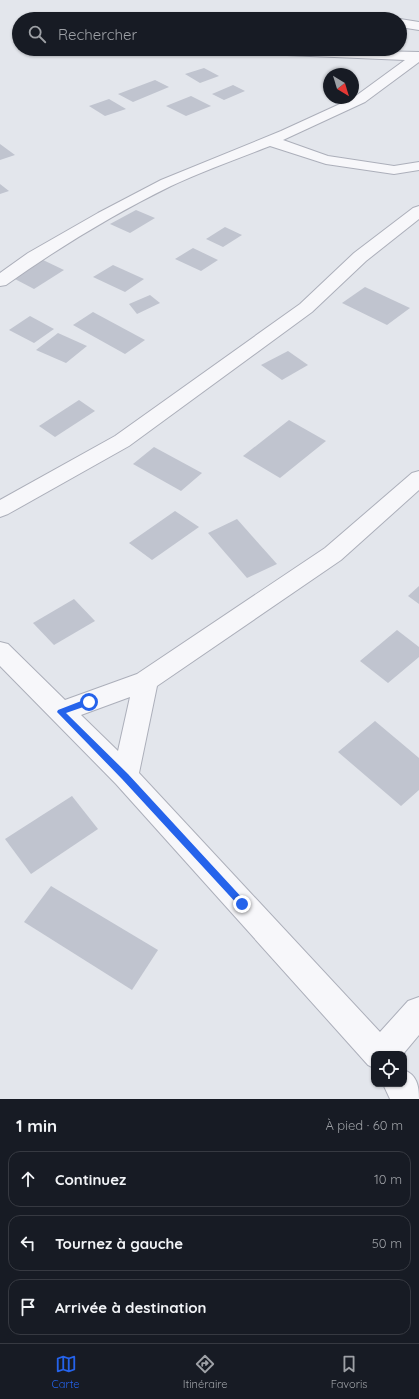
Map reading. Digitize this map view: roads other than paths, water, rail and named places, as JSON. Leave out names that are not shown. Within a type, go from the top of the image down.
[{"type":"street","points":[[407,24],[419,26]]},
{"type":"street","points":[[407,56],[418,56]]},
{"type":"street","points":[[0,281],[34,257],[104,216],[166,183],[270,141],[360,99],[389,79],[418,56]]},
{"type":"street","points":[[270,141],[326,160],[394,170],[419,166]]},
{"type":"street","points":[[0,509],[122,441],[306,308],[360,257],[419,211]]},
{"type":"street","points":[[61,712],[146,681],[333,554],[419,478]]},
{"type":"street","points":[[0,651],[125,776],[377,1051]]},
{"type":"street","points":[[125,776],[146,681]]},
{"type":"street","points":[[383,1051],[419,1012]]}]
